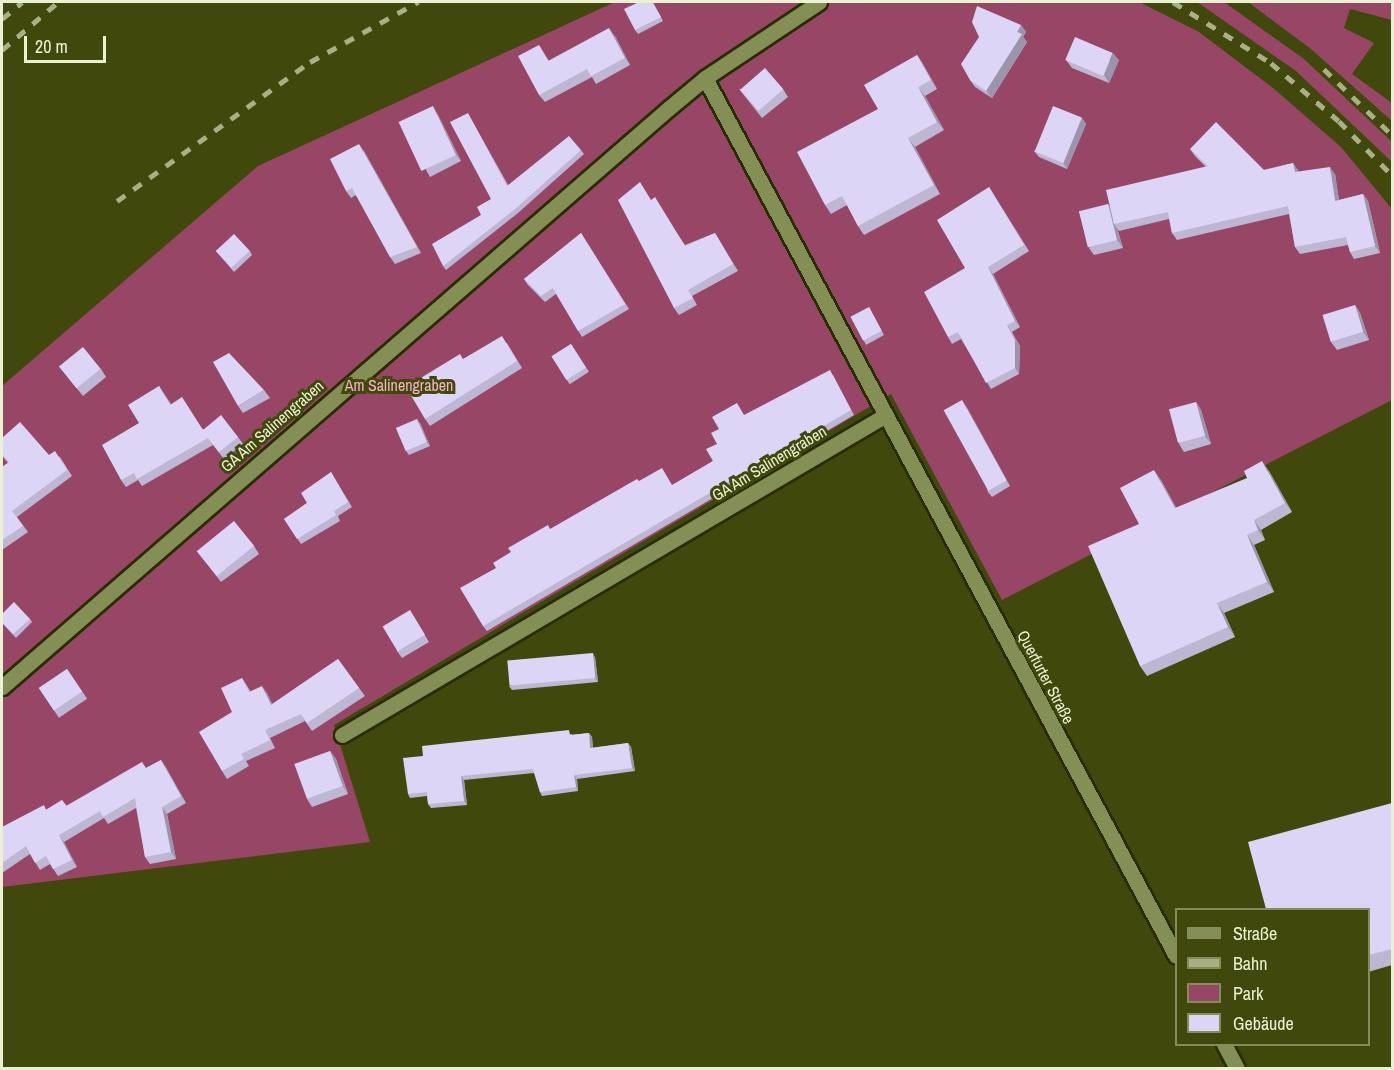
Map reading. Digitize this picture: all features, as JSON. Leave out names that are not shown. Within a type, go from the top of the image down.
[{"type":"street","name":"GA Am Salinengraben","points":[[2,687],[705,78],[819,2]]},
{"type":"street","points":[[705,78],[886,415]]},
{"type":"street","name":"GA Am Salinengraben","points":[[342,735],[886,415]]},
{"type":"street","name":"Querfurter Straße","points":[[886,415],[1175,954]]},
{"type":"street","points":[[1225,1046],[1238,1068]]},
{"type":"green space","name":"Am Salinengraben","points":[[615,2],[1139,2],[1199,32],[1273,88],[1341,147],[1392,209],[1392,400],[1002,600],[891,394],[334,725],[370,842],[2,887],[2,386],[258,166]]},
{"type":"green space","points":[[1197,2],[1224,2],[1304,59],[1391,141],[1392,162],[1296,71]]},
{"type":"green space","points":[[1248,2],[1392,2],[1392,20],[1350,9],[1344,28],[1374,43],[1352,74],[1392,103],[1392,121],[1311,49]]},
{"type":"building","points":[[639,2],[652,2],[661,17],[635,30],[624,9]]},
{"type":"building","points":[[977,6],[1021,25],[1017,32],[1022,34],[986,91],[970,80],[961,64],[979,37],[972,22]]},
{"type":"building","points":[[609,28],[625,58],[591,76],[587,69],[539,95],[518,56],[539,45],[548,61]]},
{"type":"building","points":[[1075,37],[1113,53],[1103,76],[1065,60]]},
{"type":"building","points":[[917,55],[931,80],[918,87],[937,122],[908,138],[934,185],[858,226],[842,196],[825,205],[797,152],[878,109],[864,85]]},
{"type":"building","points":[[765,68],[783,89],[758,111],[740,90]]},
{"type":"building","points":[[433,106],[456,155],[421,171],[399,122]]},
{"type":"building","points":[[1053,106],[1082,118],[1063,163],[1035,151]]},
{"type":"building","points":[[468,113],[507,186],[569,136],[581,150],[515,209],[443,266],[432,244],[481,215],[477,207],[491,199],[450,122]]},
{"type":"building","points":[[1216,122],[1264,170],[1293,163],[1295,172],[1330,167],[1335,201],[1363,194],[1375,246],[1350,252],[1346,237],[1295,247],[1288,206],[1172,233],[1168,212],[1114,224],[1106,190],[1208,166],[1190,149]]},
{"type":"building","points":[[359,144],[417,247],[390,257],[352,188],[346,191],[330,159]]},
{"type":"building","points":[[640,182],[651,200],[655,197],[685,246],[715,233],[733,264],[688,290],[693,298],[674,308],[618,200]]},
{"type":"building","points":[[989,187],[1024,245],[988,267],[1015,321],[1007,325],[1015,340],[1015,368],[986,383],[958,332],[948,337],[924,292],[965,268],[937,220]]},
{"type":"building","points":[[1108,204],[1117,240],[1088,247],[1079,211]]},
{"type":"building","points":[[581,233],[625,304],[578,331],[553,288],[541,296],[524,279]]},
{"type":"building","points":[[234,234],[250,251],[231,268],[216,251]]},
{"type":"building","points":[[1355,305],[1363,332],[1331,342],[1322,315]]},
{"type":"building","points":[[869,307],[882,331],[863,341],[850,317]]},
{"type":"building","points":[[502,336],[517,361],[425,419],[406,387],[460,354],[463,359]]},
{"type":"building","points":[[571,344],[586,368],[566,380],[551,356]]},
{"type":"building","points":[[83,347],[101,369],[77,388],[59,367]]},
{"type":"building","points":[[229,353],[264,390],[238,406],[213,362]]},
{"type":"building","points":[[830,370],[851,410],[483,626],[460,588],[496,568],[493,563],[511,552],[508,548],[548,525],[550,529],[637,479],[639,481],[662,468],[672,485],[713,461],[706,449],[717,444],[711,433],[719,429],[712,417],[737,403],[744,415]]},
{"type":"building","points":[[159,386],[170,405],[182,397],[203,430],[221,415],[238,437],[219,452],[208,438],[137,479],[134,473],[121,480],[102,445],[139,423],[128,405]]},
{"type":"building","points":[[962,400],[1007,480],[988,491],[944,410]]},
{"type":"building","points":[[1196,402],[1205,436],[1178,443],[1169,409]]},
{"type":"building","points":[[417,419],[427,442],[406,451],[396,428]]},
{"type":"building","points":[[20,422],[49,455],[55,451],[67,470],[12,511],[23,526],[2,540],[2,467],[9,462],[2,454],[2,438]]},
{"type":"building","points":[[1262,461],[1285,503],[1254,520],[1258,530],[1247,535],[1267,582],[1217,603],[1228,627],[1140,666],[1088,546],[1139,524],[1120,488],[1154,470],[1175,508],[1247,478],[1244,471]]},
{"type":"building","points":[[331,472],[348,502],[334,511],[336,515],[297,539],[284,519],[307,503],[301,493]]},
{"type":"building","points":[[234,521],[254,546],[217,576],[197,551]]},
{"type":"building","points":[[14,602],[30,619],[13,634],[2,622],[2,614]]},
{"type":"building","points":[[410,610],[425,635],[398,651],[383,626]]},
{"type":"building","points":[[593,653],[595,678],[510,685],[507,660]]},
{"type":"building","points":[[338,659],[359,688],[307,723],[301,714],[265,730],[270,740],[241,754],[244,759],[222,771],[199,732],[232,712],[221,688],[242,678],[249,692],[262,686],[271,705]]},
{"type":"building","points":[[67,669],[82,691],[54,710],[39,688]]},
{"type":"building","points":[[569,730],[570,735],[589,733],[590,748],[628,743],[632,768],[574,775],[576,787],[540,792],[533,769],[461,776],[464,801],[428,804],[427,792],[408,794],[403,758],[423,756],[422,746]]},
{"type":"building","points":[[330,751],[343,786],[307,799],[294,764]]},
{"type":"building","points":[[161,760],[181,796],[162,807],[171,852],[145,857],[135,798],[103,817],[100,811],[59,835],[72,860],[53,869],[46,856],[35,863],[26,846],[2,863],[2,827],[44,805],[46,810],[62,800],[66,806],[142,762],[146,768]]},
{"type":"building","points":[[1392,803],[1392,949],[1370,954],[1370,908],[1266,908],[1248,842]]},
{"type":"railway","points":[[2,19],[22,2]]},
{"type":"railway","points":[[2,50],[58,2]]},
{"type":"railway","points":[[117,201],[310,62],[418,2]]},
{"type":"railway","points":[[1173,2],[1271,63],[1339,121],[1392,175]]},
{"type":"railway","points":[[1324,69],[1392,135]]}]
